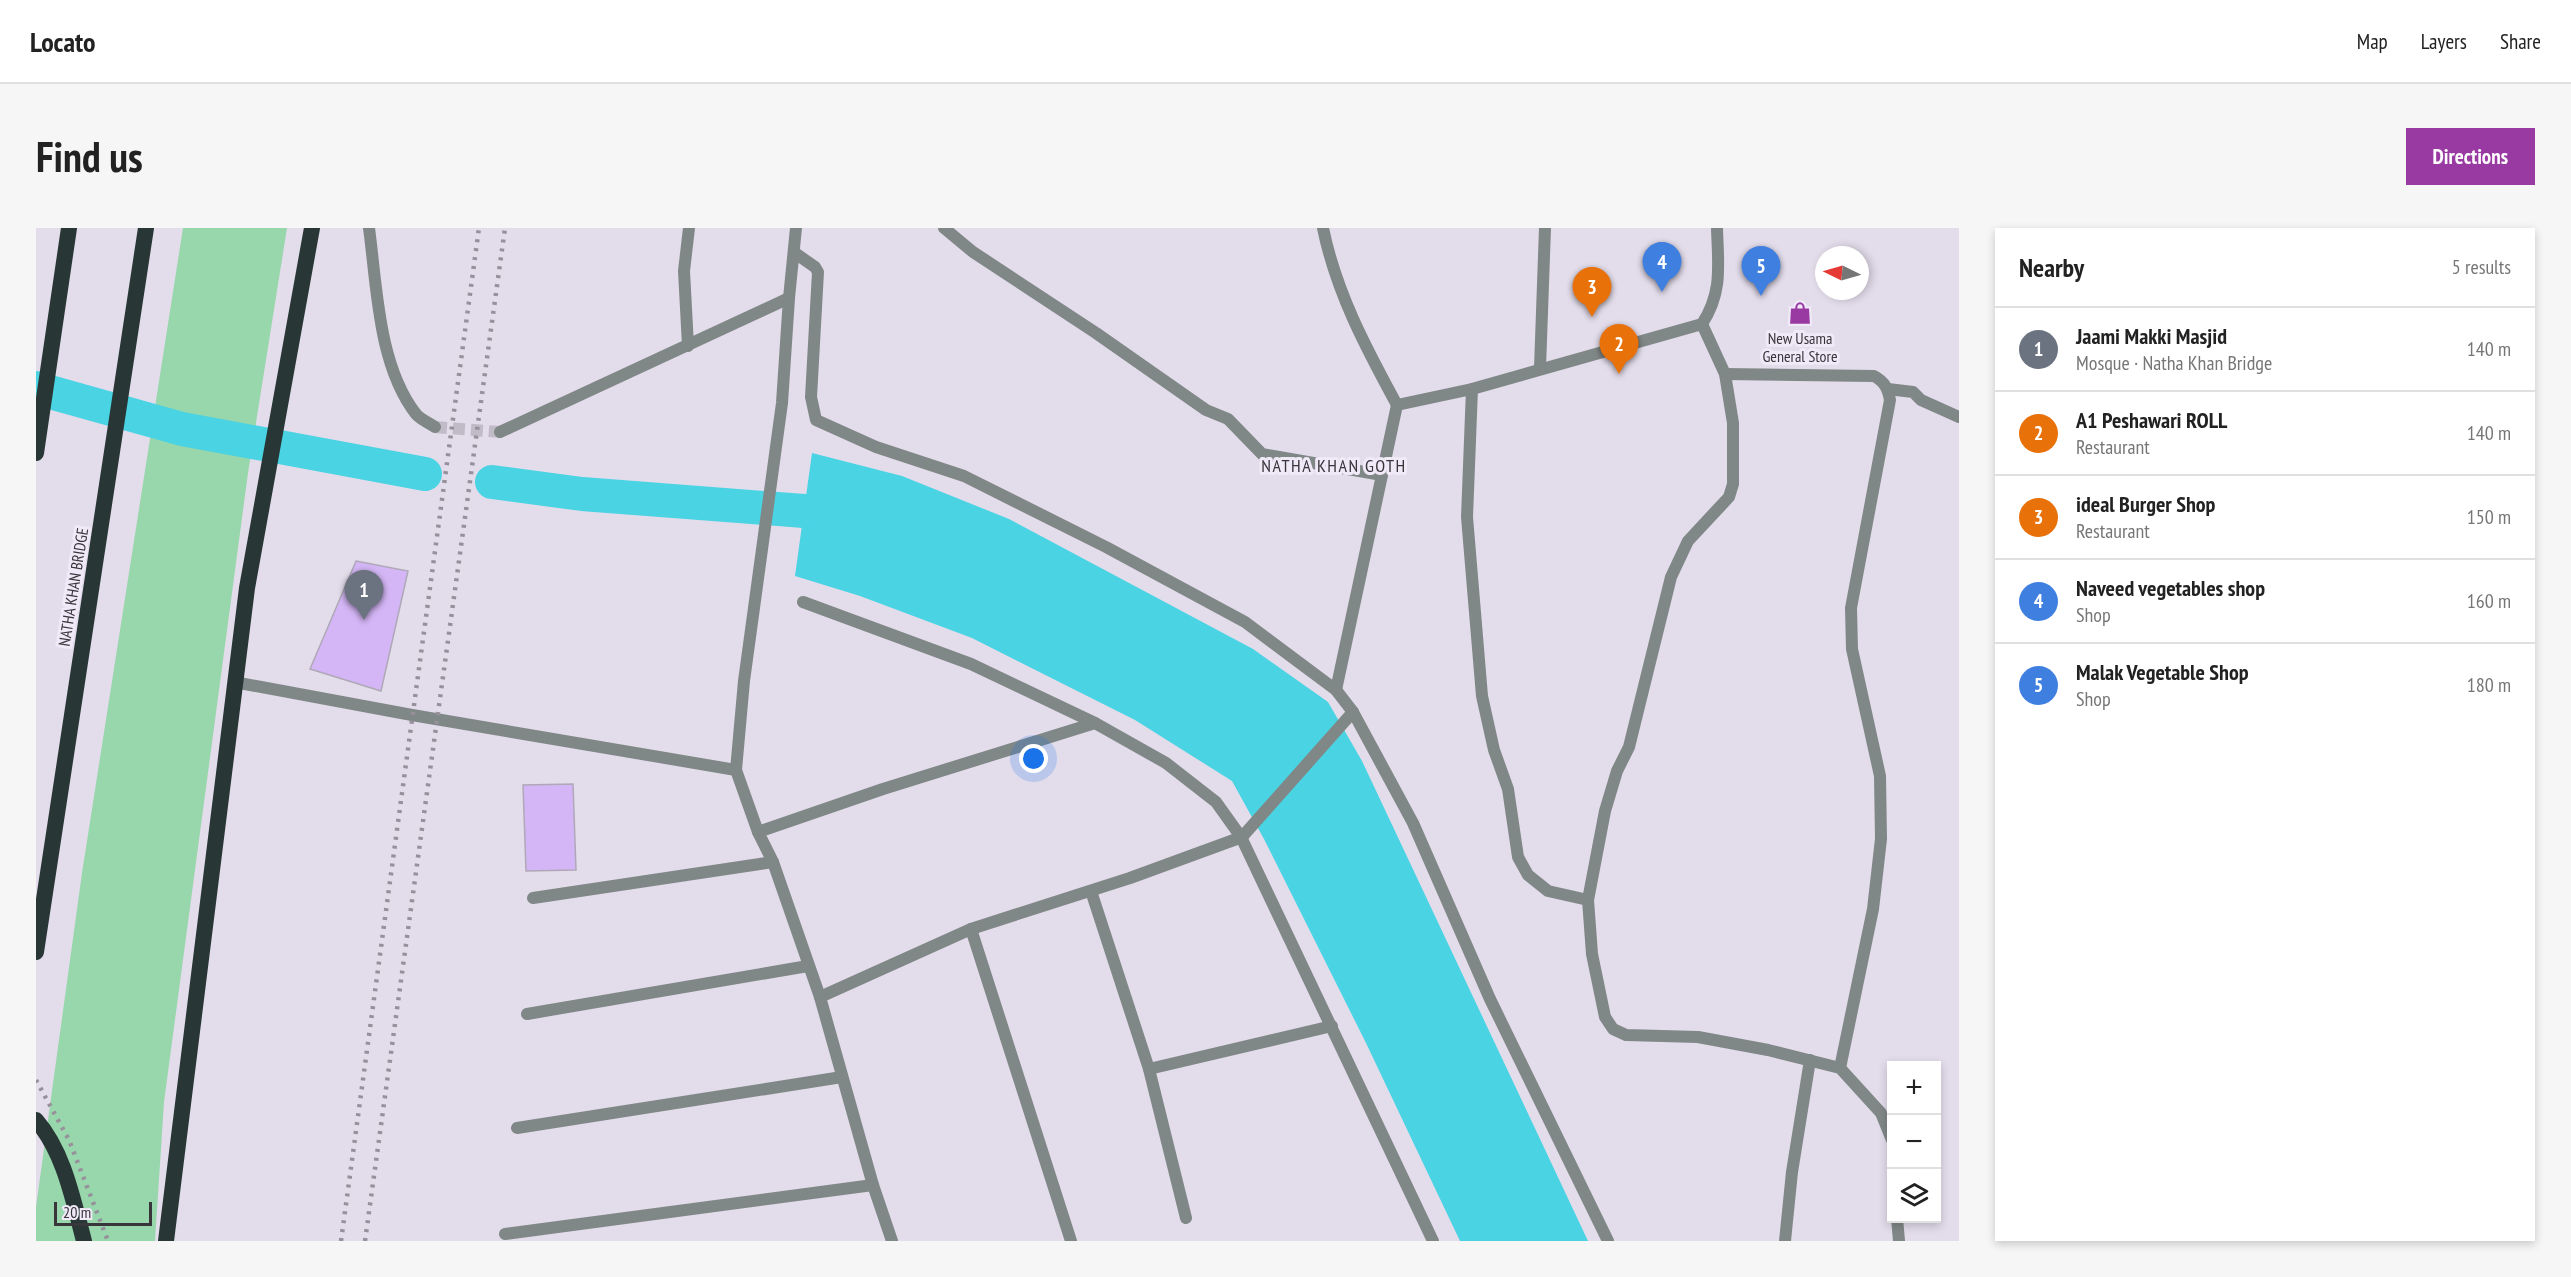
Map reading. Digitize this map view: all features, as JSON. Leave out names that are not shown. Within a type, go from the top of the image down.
[{"type":"highway","points":[[36,453],[69,228]]},
{"type":"highway","name":"NATHA KHAN BRIDGE","points":[[36,952],[146,228]]},
{"type":"highway","points":[[166,1241],[247,588],[312,228]]},
{"type":"highway","points":[[36,1120],[50,1137],[72,1195],[84,1241]]},
{"type":"street","points":[[369,228],[384,341],[395,374],[417,415],[435,427]]},
{"type":"street","points":[[688,346],[684,271],[689,228]]},
{"type":"street","points":[[944,228],[973,252],[1096,333],[1206,410],[1228,419],[1262,454],[1382,475]]},
{"type":"street","points":[[1323,228],[1343,298],[1365,347],[1397,405],[1336,690]]},
{"type":"street","points":[[1540,368],[1545,228]]},
{"type":"street","points":[[1397,405],[1472,389],[1701,324],[1712,309],[1718,288],[1717,228]]},
{"type":"street","points":[[799,230],[789,298],[782,403],[744,681],[736,770],[758,832],[773,862],[820,996],[873,1185],[892,1241]]},
{"type":"street","points":[[795,253],[815,267],[818,272],[811,397],[816,420],[876,447],[964,476],[1106,547],[1245,622],[1336,690],[1352,713],[1413,823],[1490,999],[1608,1241]]},
{"type":"street","points":[[500,432],[789,298]]},
{"type":"street","points":[[1701,324],[1725,374],[1733,423],[1733,484],[1729,496],[1688,541],[1671,577],[1629,747],[1617,771],[1605,812],[1588,900],[1592,954],[1605,1017],[1613,1029],[1626,1035],[1698,1037],[1768,1050],[1840,1068],[1881,1113],[1887,1128]]},
{"type":"street","points":[[1725,374],[1875,376],[1888,389],[1890,400],[1851,608],[1852,650],[1880,776],[1881,839],[1873,909],[1840,1068]]},
{"type":"street","points":[[1472,389],[1467,517],[1482,696],[1494,750],[1508,789],[1518,857],[1528,875],[1548,891],[1588,900]]},
{"type":"street","points":[[1888,389],[1913,392],[1921,400],[1959,417]]},
{"type":"street","points":[[803,602],[972,664],[1095,723],[1166,763],[1216,802],[1242,837],[1433,1241]]},
{"type":"street","points":[[234,682],[736,770]]},
{"type":"street","points":[[820,996],[970,929],[1091,891],[1242,837],[1352,713]]},
{"type":"street","points":[[758,832],[883,789],[1095,723]]},
{"type":"street","points":[[533,898],[773,862]]},
{"type":"street","points":[[1091,891],[1149,1069],[1186,1218]]},
{"type":"street","points":[[970,929],[1071,1241]]},
{"type":"street","points":[[527,1014],[808,966]]},
{"type":"street","points":[[1149,1069],[1332,1026]]},
{"type":"street","points":[[1785,1241],[1792,1172],[1810,1060]]},
{"type":"street","points":[[517,1128],[842,1077]]},
{"type":"street","points":[[506,1234],[873,1185]]},
{"type":"street","points":[[1898,1223],[1899,1241]]},
{"type":"green space","points":[[183,228],[287,228],[248,473],[164,1102],[155,1241],[36,1241],[36,1207],[82,873]]},
{"type":"water","points":[[812,453],[902,476],[1009,519],[1253,649],[1328,702],[1362,761],[1588,1241],[1460,1241],[1366,1043],[1264,839],[1232,781],[1135,720],[972,638],[860,596],[795,576]]},
{"type":"building","points":[[356,561],[408,571],[381,691],[310,669]]},
{"type":"building","points":[[573,784],[576,870],[526,871],[523,785]]},
{"type":"waterway","points":[[36,388],[182,429],[425,474]]},
{"type":"waterway","points":[[492,482],[582,494],[804,511]]},
{"type":"tunnel","points":[[435,427],[500,432]]},
{"type":"railway","points":[[341,1241],[479,228]]},
{"type":"railway","points":[[365,1241],[505,228]]},
{"type":"railway","points":[[36,1080],[69,1140],[108,1241]]},
{"type":"place","name":"Naveed vegetables shop","points":[[1662,292]]},
{"type":"place","name":"Malak Vegetable Shop","points":[[1761,296]]},
{"type":"place","name":"New Usama General Store","points":[[1800,313]]},
{"type":"place","name":"ideal Burger Shop","points":[[1592,317]]},
{"type":"place","name":"A1 Peshawari ROLL","points":[[1619,374]]},
{"type":"place","name":"Jaami Makki Masjid","points":[[364,620]]},
{"type":"district","name":"NATHA KHAN GOTH","points":[[1334,466]]}]
